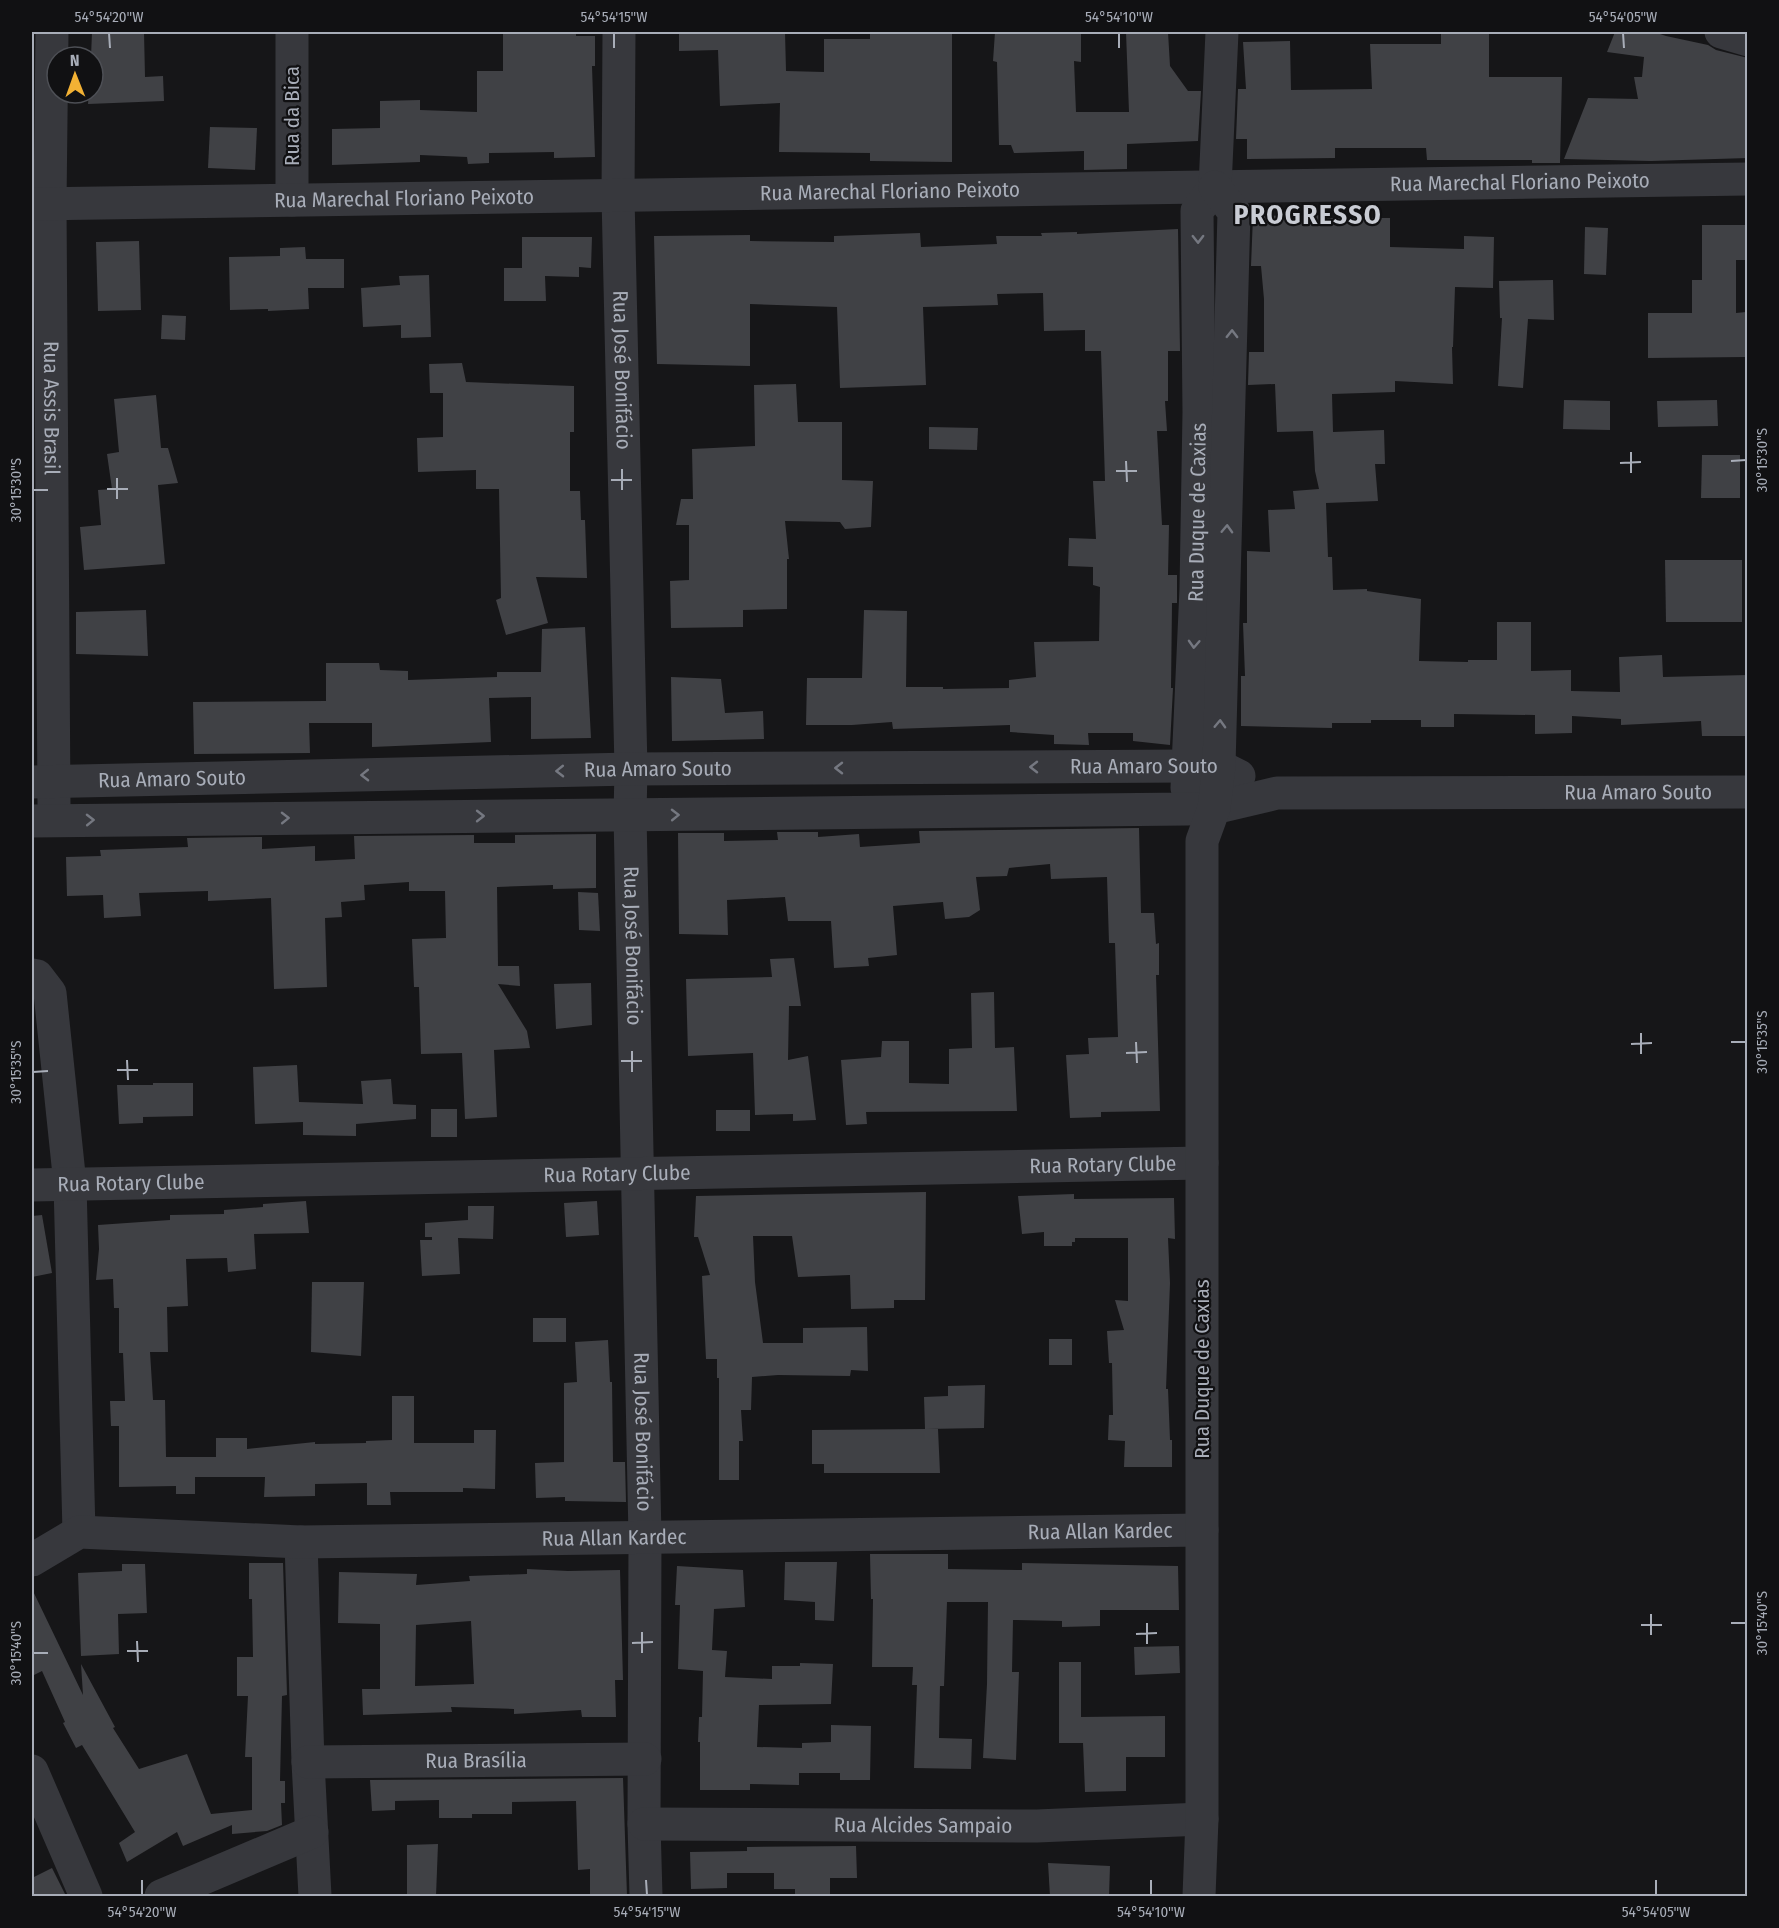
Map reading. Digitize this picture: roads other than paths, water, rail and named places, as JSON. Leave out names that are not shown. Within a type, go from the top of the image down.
[{"type":"street","name":"Rua Assis Brasil","points":[[43,821],[41,204],[52,32]]},
{"type":"street","name":"Rua da Bica","points":[[292,32],[292,200]]},
{"type":"street","name":"Rua José Bonifácio","points":[[619,32],[618,196],[645,1537],[646,1896]]},
{"type":"street","points":[[1215,187],[1222,32]]},
{"type":"street","points":[[1721,32],[1748,40]]},
{"type":"street","name":"Rua Marechal Floriano Peixoto","points":[[41,204],[1748,179]]},
{"type":"street","name":"Rua Duque de Caxias","points":[[1199,1896],[1202,1819],[1201,808],[1211,589],[1215,411],[1197,211],[1215,187]]},
{"type":"street","name":"Rua Amaro Souto","points":[[43,782],[631,769],[1203,766],[1277,793]]},
{"type":"street","name":"Rua Amaro Souto","points":[[43,821],[1201,808],[1277,793],[1748,792]]},
{"type":"street","points":[[32,1560],[79,1532],[70,1184],[50,993],[34,975]]},
{"type":"street","name":"Rua Rotary Clube","points":[[32,1185],[1202,1163]]},
{"type":"street","name":"Rua Allan Kardec","points":[[79,1532],[301,1542],[1202,1530]]},
{"type":"street","points":[[301,1542],[315,1896]]},
{"type":"street","name":"Rua Brasília","points":[[308,1762],[645,1759]]},
{"type":"street","points":[[32,1771],[87,1896]]},
{"type":"street","name":"Rua Alcides Sampaio","points":[[644,1824],[1037,1826],[1202,1819]]},
{"type":"street","points":[[161,1896],[312,1832]]},
{"type":"district","name":"PROGRESSO","points":[[1308,215]]}]
